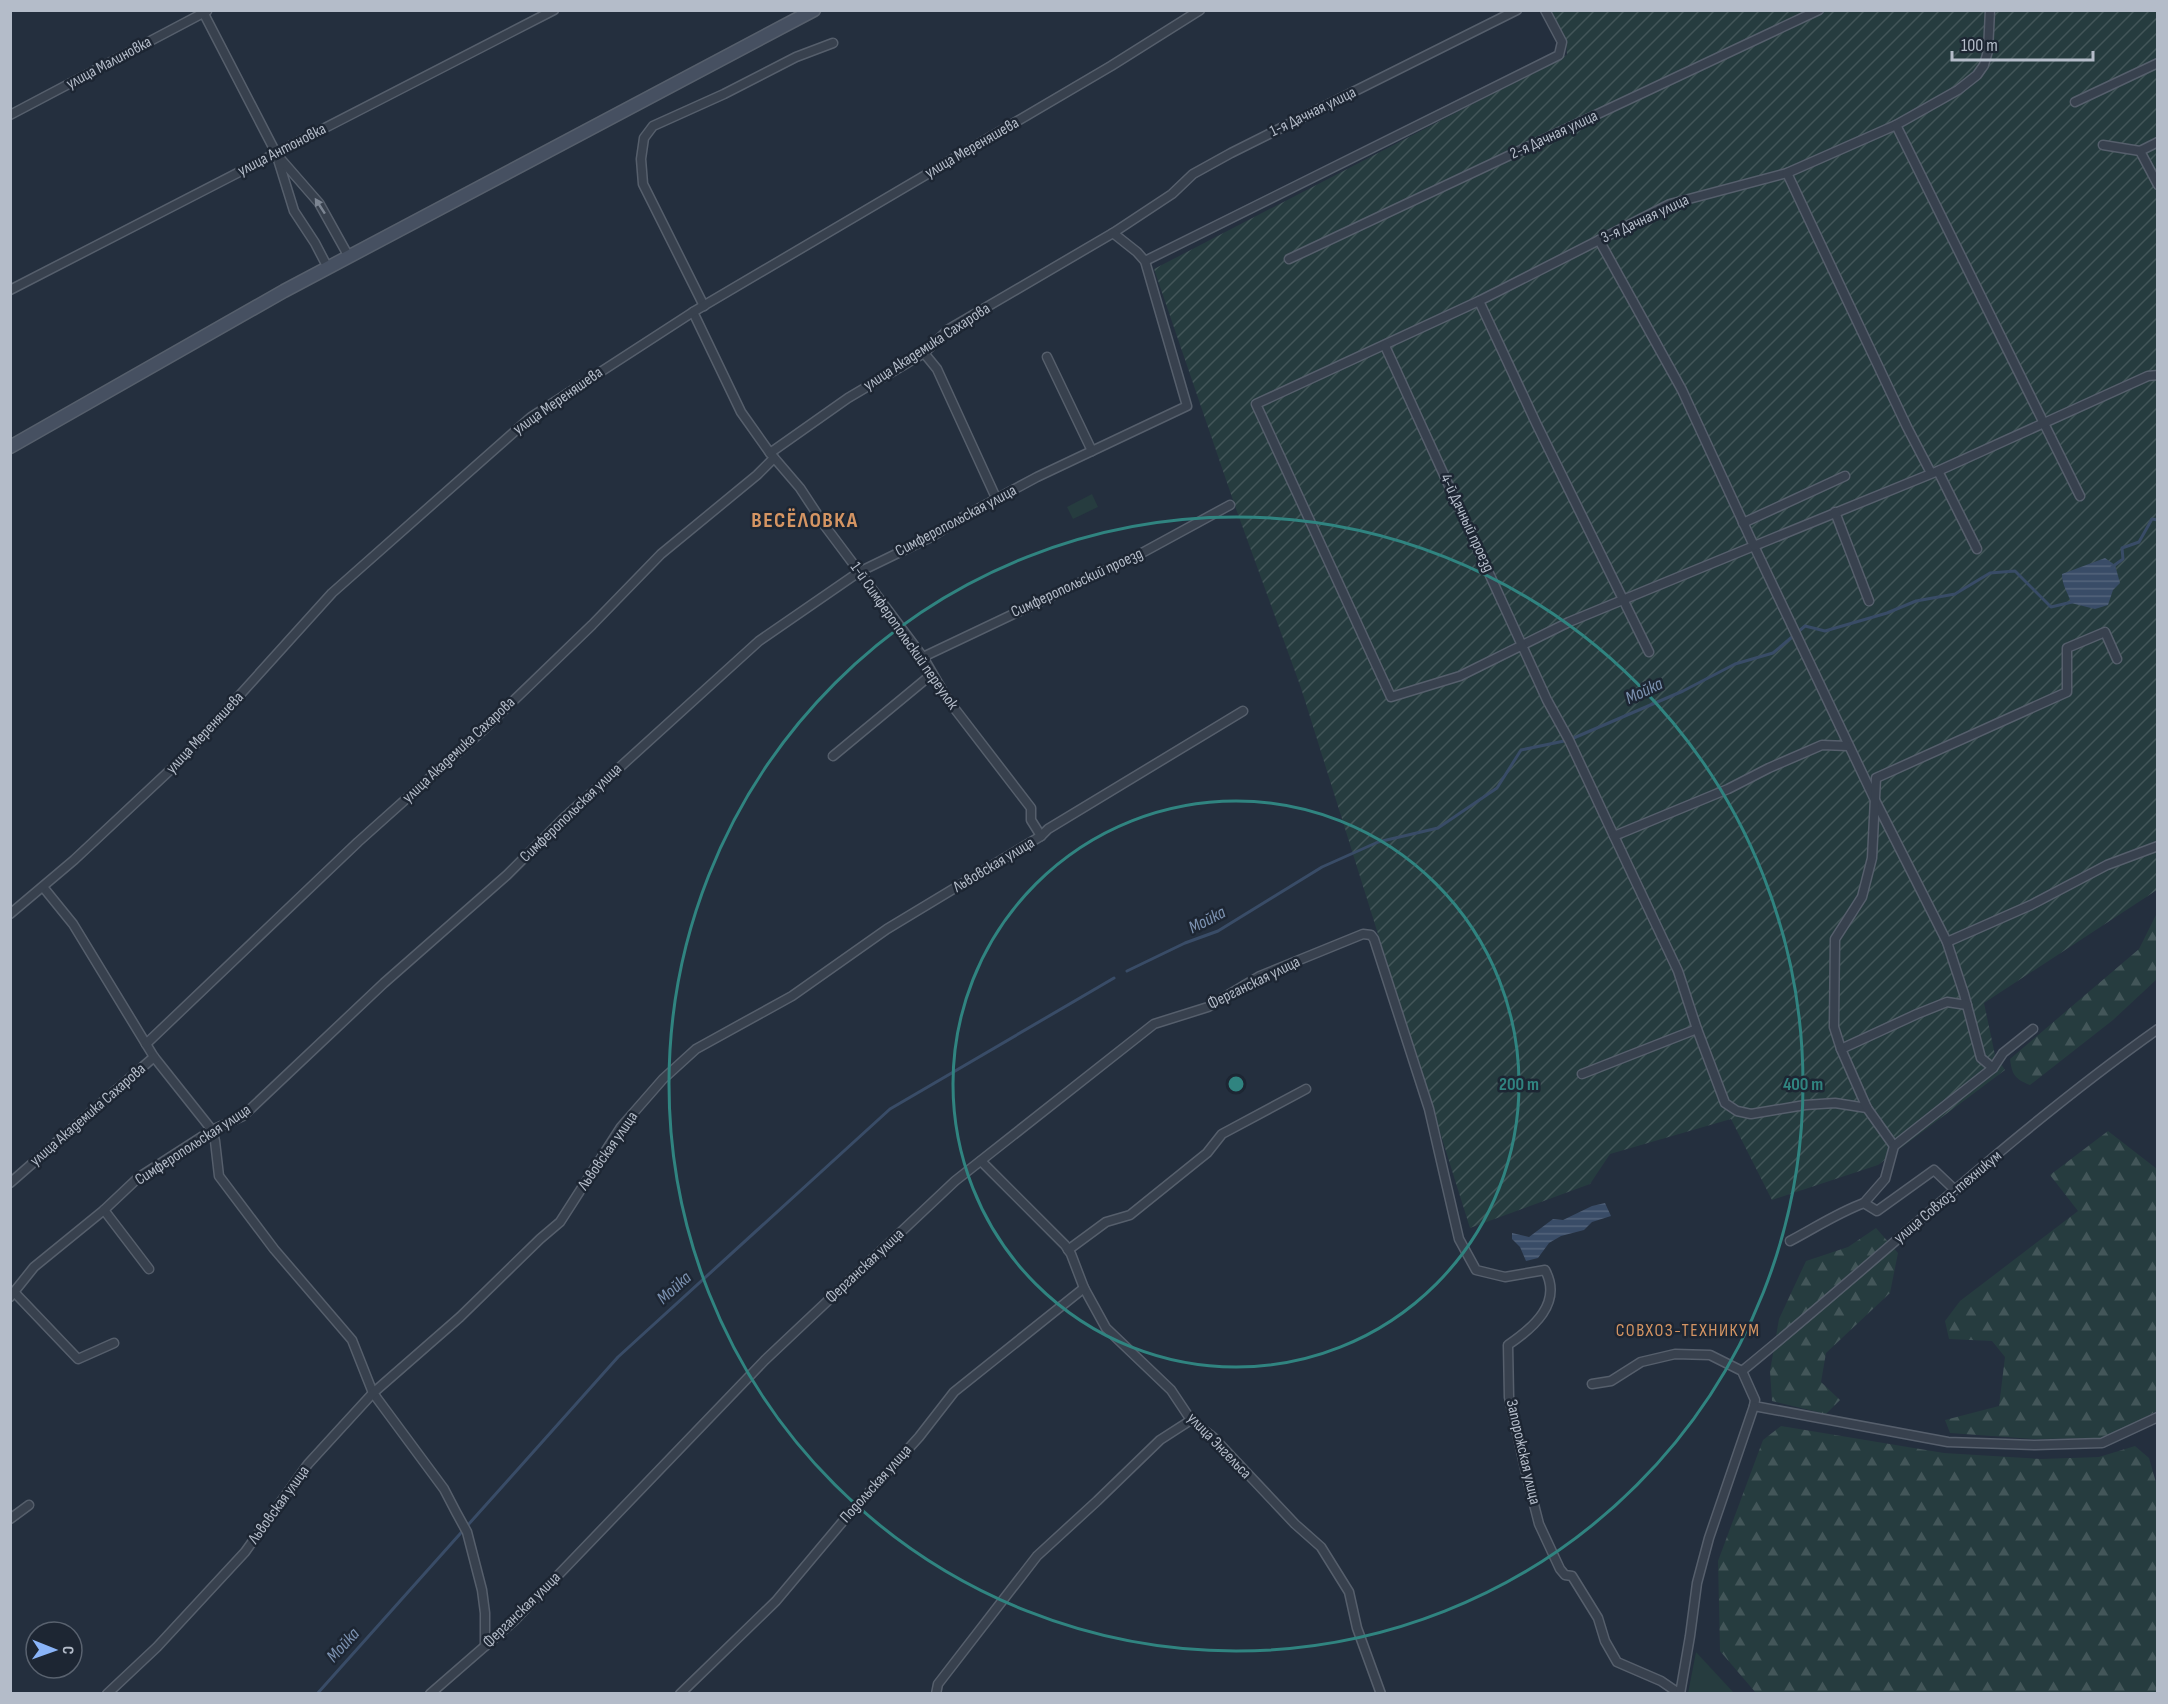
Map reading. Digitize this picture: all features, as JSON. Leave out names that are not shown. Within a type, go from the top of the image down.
[{"type":"street","name":"улица Антоновка","points":[[10,290],[554,10]]},
{"type":"street","points":[[10,447],[349,256],[814,10]]},
{"type":"street","name":"улица Мереняшева","points":[[10,914],[182,759],[332,593],[531,417],[693,312],[1112,66],[1200,10]]},
{"type":"street","name":"1-я Дачная улица","points":[[1116,231],[1172,194],[1193,174],[1231,153],[1517,10]]},
{"type":"street","points":[[1116,231],[1145,261],[1558,55],[1562,42],[1545,10]]},
{"type":"street","name":"2-я Дачная улица","points":[[1289,259],[1818,10]]},
{"type":"street","name":"3-я Дачная улица","points":[[1523,645],[1460,676],[1391,697],[1256,404],[1479,301],[1677,201],[1786,173],[1896,125],[1958,90],[1977,75],[1988,51],[1990,10]]},
{"type":"street","points":[[204,11],[276,153],[294,212],[315,243],[328,268]]},
{"type":"street","name":"улица Малиновка","points":[[10,115],[204,11]]},
{"type":"street","points":[[704,306],[643,184],[641,159],[644,138],[653,126],[724,94],[796,57],[833,43]]},
{"type":"street","points":[[2075,102],[2157,63]]},
{"type":"street","points":[[1896,125],[2080,495]]},
{"type":"street","points":[[2103,145],[2140,151],[2157,142]]},
{"type":"street","points":[[2140,151],[2157,184]]},
{"type":"street","points":[[276,153],[319,203],[349,256]]},
{"type":"street","points":[[1786,173],[1907,427],[1935,472],[1977,549]]},
{"type":"street","name":"улица Академика Сахарова","points":[[146,1044],[358,842],[481,732],[592,625],[661,554],[757,474],[772,456],[849,398],[924,354],[949,329],[1116,231]]},
{"type":"street","points":[[1599,240],[1682,390],[1848,746],[1947,942],[1981,1058],[1993,1068]]},
{"type":"street","name":"Симферопольская улица","points":[[13,1295],[34,1267],[104,1210],[139,1177],[212,1130],[243,1116],[384,982],[507,875],[566,816],[759,640],[859,572],[931,537],[1037,477],[1187,406],[1145,261]]},
{"type":"street","points":[[1479,301],[1536,423],[1649,652]]},
{"type":"street","name":"1-й Симферопольский переулок","points":[[693,312],[741,411],[772,456],[800,488],[923,657],[948,700],[1031,808],[1031,820],[1041,837]]},
{"type":"street","name":"4-й Дачный проезд","points":[[1385,346],[1547,700],[1569,740],[1678,971],[1725,1102],[1737,1111],[1751,1114],[1805,1105],[1834,1103],[1867,1108]]},
{"type":"street","points":[[924,354],[936,369],[997,500]]},
{"type":"street","points":[[1047,357],[1092,451]]},
{"type":"street","points":[[1523,645],[1623,599],[1935,472],[2148,376],[2157,375]]},
{"type":"street","points":[[1743,523],[1845,476]]},
{"type":"street","name":"Симферопольский проезд","points":[[923,657],[1140,554],[1230,505]]},
{"type":"street","points":[[1835,512],[1869,601]]},
{"type":"street","points":[[1894,1146],[1867,1108],[1834,1028],[1835,939],[1862,897],[1872,858],[1876,778],[2067,692],[2067,648],[2105,632],[2117,659]]},
{"type":"street","points":[[833,756],[932,674]]},
{"type":"street","name":"Львовская улица","points":[[107,1694],[157,1647],[245,1552],[308,1464],[373,1393],[460,1317],[560,1222],[621,1127],[663,1079],[696,1049],[792,996],[887,929],[1041,837],[1048,829],[1243,711]]},
{"type":"street","points":[[1614,836],[1728,789],[1822,745],[1848,746]]},
{"type":"street","points":[[1947,942],[2031,905],[2107,865],[2157,846]]},
{"type":"street","name":"улица Академика Сахарова","points":[[10,1183],[154,1057],[73,924],[42,887]]},
{"type":"street","name":"Ферганская улица","points":[[430,1694],[515,1620],[765,1360],[955,1180],[1154,1024],[1208,1007],[1260,976],[1363,934],[1368,934]]},
{"type":"street","name":"Запорожская улица","points":[[1368,934],[1374,939],[1429,1109],[1459,1239],[1476,1269],[1505,1276],[1545,1270],[1551,1280],[1550,1296],[1543,1315],[1508,1345],[1509,1397],[1539,1524],[1560,1569],[1565,1575],[1572,1576],[1598,1618],[1605,1641],[1617,1662],[1661,1681],[1680,1694]]},
{"type":"street","points":[[1841,1049],[1947,1002],[1967,1005]]},
{"type":"street","points":[[1582,1074],[1697,1029]]},
{"type":"street","points":[[1790,1241],[1841,1211],[1863,1203],[1885,1179],[1894,1146],[1993,1068],[2003,1053],[2033,1029]]},
{"type":"street","name":"улица Совхоз-техникум","points":[[1742,1371],[1809,1317],[1955,1190],[2103,1067],[2157,1029]]},
{"type":"street","points":[[154,1057],[212,1130],[219,1176],[273,1249],[352,1340],[373,1393],[444,1489],[467,1532],[482,1590],[485,1646]]},
{"type":"street","points":[[1068,1250],[1106,1222],[1130,1215],[1208,1153],[1222,1134],[1306,1089]]},
{"type":"street","name":"улица Энгельса","points":[[981,1161],[1068,1250],[1084,1288],[1106,1328],[1170,1390],[1191,1420],[1213,1437],[1295,1524],[1321,1548],[1349,1592],[1357,1628],[1381,1694]]},
{"type":"street","points":[[1863,1203],[1877,1211],[1934,1170],[1955,1190]]},
{"type":"street","points":[[104,1210],[149,1269]]},
{"type":"street","name":"Подольская улица","points":[[680,1694],[776,1601],[844,1520],[919,1437],[954,1392],[1084,1288]]},
{"type":"street","points":[[13,1295],[78,1359],[114,1343]]},
{"type":"street","points":[[1592,1384],[1611,1381],[1641,1362],[1675,1354],[1710,1355],[1742,1371],[1755,1400],[1709,1538],[1697,1583],[1680,1694]]},
{"type":"street","points":[[1754,1406],[1959,1443],[2035,1445],[2102,1443],[2155,1421]]},
{"type":"street","points":[[936,1694],[938,1684],[1037,1556],[1097,1502],[1160,1440],[1191,1420]]},
{"type":"street","points":[[10,1519],[29,1504]]},
{"type":"green space","points":[[1551,11],[2157,11],[2157,890],[1984,1003],[1995,1055],[2005,1070],[1878,1165],[1772,1200],[1731,1119],[1610,1154],[1590,1184],[1470,1228],[1301,688],[1235,506],[1154,269],[1567,55],[1566,40]]},
{"type":"green space","points":[[1092,494],[1098,507],[1073,519],[1067,507]]},
{"type":"green space","points":[[2157,913],[2157,979],[2113,1020],[2030,1085],[2021,1081],[2013,1073],[2010,1059],[2139,949]]},
{"type":"green space","points":[[2108,1131],[2157,1169],[2157,1411],[2105,1438],[2034,1439],[1950,1433],[1945,1420],[1999,1406],[2005,1357],[1992,1341],[1949,1339],[1945,1321],[1960,1301],[2078,1211],[2050,1175]]},
{"type":"green space","points":[[1876,1228],[1898,1253],[1890,1293],[1826,1353],[1821,1382],[1840,1400],[1826,1414],[1772,1401],[1770,1371],[1779,1319],[1806,1261],[1848,1247]]},
{"type":"green space","points":[[1781,1426],[1944,1453],[2041,1459],[2099,1457],[2135,1446],[2149,1458],[2157,1486],[2157,1693],[1756,1693],[1720,1651],[1718,1561],[1763,1440]]},
{"type":"green space","points":[[1696,1652],[1734,1693],[1688,1693]]},
{"type":"water","points":[[2105,558],[2115,565],[2120,583],[2113,590],[2108,605],[2095,609],[2071,603],[2062,574]]},
{"type":"water","points":[[1605,1203],[1611,1216],[1592,1222],[1584,1230],[1561,1236],[1549,1243],[1538,1258],[1526,1261],[1520,1247],[1512,1239],[1512,1233],[1529,1237],[1553,1219],[1563,1220],[1592,1206]]},
{"type":"waterway","name":"Мойка","points":[[2112,567],[2123,559],[2122,548],[2139,542],[2152,519],[2158,520]]},
{"type":"waterway","name":"Мойка","points":[[1127,971],[1185,943],[1218,931],[1322,867],[1378,842],[1438,828],[1497,788],[1521,750],[1569,740],[1683,691],[1735,664],[1773,653],[1805,626],[1825,631],[1887,613],[1916,601],[1955,594],[1990,573],[2015,571],[2051,607],[2072,602]]},
{"type":"waterway","name":"Мойка","points":[[317,1694],[618,1357],[890,1109],[1114,978]]},
{"type":"district","name":"ВЕСЁЛОВКА","points":[[805,520]]},
{"type":"district","name":"СОВХОЗ-ТЕХНИКУМ","points":[[1688,1330]]}]
